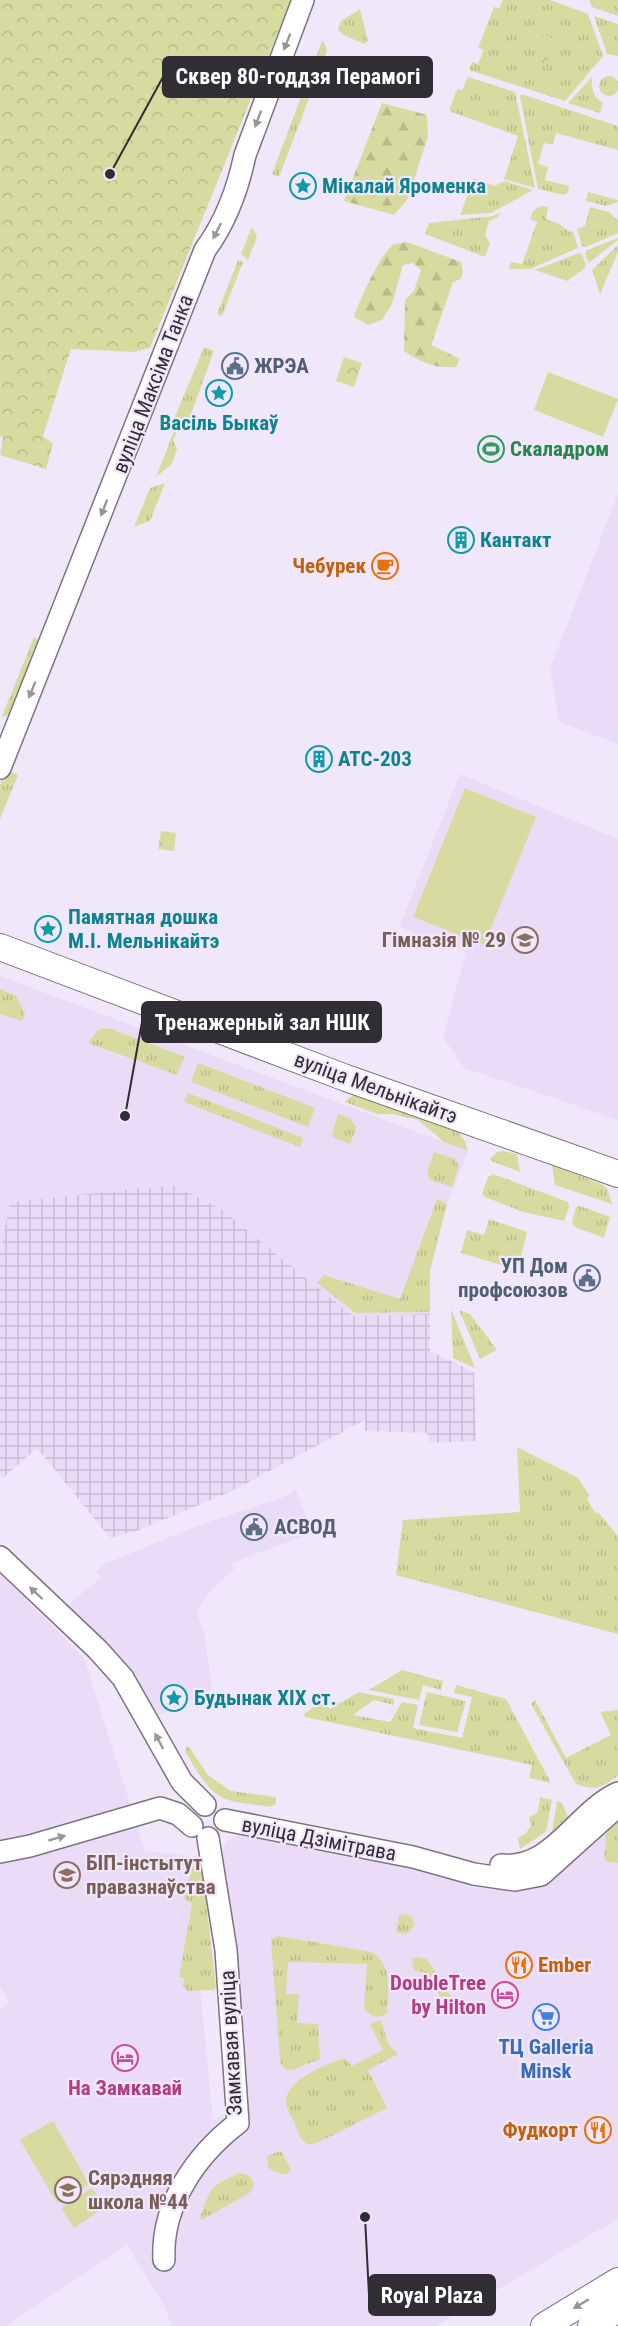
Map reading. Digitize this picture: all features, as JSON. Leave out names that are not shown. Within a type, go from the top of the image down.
[{"type":"main road","name":"вуліца Мельнікайтэ","points":[[0,947],[335,1074],[618,1174]]},
{"type":"main road","points":[[543,2326],[618,2281]]},
{"type":"main road","points":[[591,2326],[618,2309]]},
{"type":"street","name":"вуліца Максіма Танка","points":[[0,768],[205,250],[215,237],[240,177],[245,155],[303,0]]},
{"type":"street","points":[[0,1557],[98,1650],[123,1678],[178,1776],[191,1793],[205,1805],[221,1810],[225,1820],[222,1831],[218,1835],[200,1832],[178,1814],[160,1808]]},
{"type":"street","points":[[0,1851],[30,1846],[160,1808],[177,1789],[178,1776]]},
{"type":"street","name":"вуліца Дзімітрава","points":[[413,1857],[522,1866],[540,1857],[605,1799],[618,1794]]},
{"type":"street","points":[[200,1832],[193,1815],[196,1810],[205,1805]]},
{"type":"street","name":"вуліца Дзімітрава","points":[[225,1820],[413,1857],[483,1876],[507,1879],[542,1875],[618,1806]]},
{"type":"street","name":"Замкавая вуліца","points":[[164,2260],[163,2240],[175,2201],[189,2174],[218,2138],[238,2123],[226,1950],[200,1832]]},
{"type":"shaded area","points":[[618,494],[618,744],[559,722],[550,669]]},
{"type":"shaded area","name":"Гімназія № 29","points":[[460,774],[618,839],[618,1120],[464,1068],[443,1037],[466,952],[399,927]]},
{"type":"shaded area","points":[[0,976],[468,1151],[447,1204],[430,1271],[430,1314],[353,1316],[221,1209],[174,1185],[10,1202],[0,1252]]},
{"type":"shaded area","points":[[174,1185],[221,1209],[353,1316],[430,1314],[430,1351],[474,1372],[476,1441],[430,1443],[427,1433],[365,1431],[365,1420],[230,1492],[139,1530],[110,1538],[37,1448],[3,1478],[0,1474],[0,1252],[10,1202]]},
{"type":"shaded area","points":[[295,1488],[312,1533],[231,1563],[234,1570],[211,1590],[196,1612],[204,1631],[212,1689],[156,1717],[66,1606],[102,1577],[96,1572],[104,1564],[197,1526],[289,1495]]},
{"type":"shaded area","points":[[0,1573],[84,1658],[145,1851],[187,1856],[213,2120],[242,2108],[226,1878],[222,1854],[229,1840],[240,1833],[433,1869],[499,1887],[618,1817],[618,2219],[435,2326],[172,2326],[164,2306],[127,2245],[6,2326],[0,2326],[0,2009],[9,2003],[0,1987]]},
{"type":"green space","points":[[0,0],[291,0],[150,348],[133,352],[71,349],[43,436],[53,444],[46,469],[0,455],[3,437],[0,436]]},
{"type":"green space","points":[[503,0],[550,0],[588,14],[603,56],[565,101],[469,70],[472,62],[478,64],[484,50],[478,48],[494,7],[499,8]]},
{"type":"green space","points":[[589,0],[618,0],[618,16],[592,7]]},
{"type":"green space","points":[[360,9],[368,41],[364,44],[338,30],[341,21]]},
{"type":"green space","points":[[594,16],[618,24],[618,56],[607,54]]},
{"type":"green space","points":[[544,35],[557,40],[546,65],[534,60]]},
{"type":"green space","points":[[322,41],[327,51],[279,177],[272,174]]},
{"type":"green space","points":[[605,76],[613,76],[619,82],[619,90],[613,96],[605,96],[599,90],[599,82]]},
{"type":"green space","points":[[468,77],[515,92],[535,188],[504,179],[518,136],[449,111],[457,89],[462,90]]},
{"type":"green space","points":[[592,77],[593,92],[603,103],[600,113],[568,103]]},
{"type":"green space","points":[[521,94],[618,126],[618,150],[556,133],[553,145],[544,143],[538,164],[548,167],[545,180],[569,186],[568,193],[564,195],[538,189]]},
{"type":"green space","points":[[382,103],[427,115],[428,137],[407,200],[394,215],[344,201]]},
{"type":"green space","points":[[474,178],[495,186],[504,181],[533,190],[491,213],[460,215]]},
{"type":"green space","points":[[588,192],[618,200],[618,202],[606,206],[586,201]]},
{"type":"green space","points":[[541,206],[548,207],[546,219],[570,232],[573,231],[578,248],[530,269],[509,269],[511,262],[522,264],[537,222],[530,219],[533,211]]},
{"type":"green space","points":[[590,207],[609,212],[618,221],[618,233],[586,247],[582,246],[577,229],[585,226]]},
{"type":"green space","points":[[501,212],[498,217],[489,221],[485,235],[490,243],[485,257],[425,234],[429,223],[493,216]]},
{"type":"green space","points":[[252,227],[257,237],[248,260],[241,254]]},
{"type":"green space","points":[[618,238],[589,263],[585,254],[587,250]]},
{"type":"green space","points":[[407,242],[461,262],[463,271],[461,279],[453,282],[431,345],[460,359],[456,367],[428,364],[404,351],[405,300],[414,291],[421,270],[413,263],[403,265],[392,304],[382,320],[368,325],[354,317],[382,258],[393,245]]},
{"type":"green space","points":[[618,245],[618,252],[600,294],[592,270]]},
{"type":"green space","points":[[579,253],[582,254],[585,268],[567,281],[535,270]]},
{"type":"green space","points":[[238,260],[243,262],[222,316],[217,314]]},
{"type":"green space","points":[[204,347],[214,351],[184,433],[175,417]]},
{"type":"green space","points":[[344,357],[362,363],[354,387],[336,381]]},
{"type":"green space","points":[[548,372],[618,399],[603,437],[534,410]]},
{"type":"green space","points":[[175,429],[177,432],[173,440],[177,449],[172,464],[156,477]]},
{"type":"green space","points":[[165,483],[150,521],[134,527],[150,488]]},
{"type":"green space","points":[[34,637],[38,640],[38,644],[12,712],[4,717],[2,716]]},
{"type":"green space","points":[[6,770],[18,775],[0,819],[0,785]]},
{"type":"green space","points":[[465,788],[536,817],[484,945],[413,917]]},
{"type":"green space","points":[[161,831],[176,833],[174,851],[158,849]]},
{"type":"green space","points":[[0,989],[16,996],[25,1013],[22,1021],[0,1014]]},
{"type":"green space","points":[[104,1028],[183,1056],[177,1075],[88,1043],[97,1031]]},
{"type":"green space","points":[[198,1063],[315,1108],[308,1127],[191,1082]]},
{"type":"green space","points":[[188,1093],[303,1138],[300,1147],[184,1102]]},
{"type":"green space","points":[[359,1095],[458,1132],[465,1141],[468,1151],[444,1142],[418,1120],[393,1114],[377,1114],[345,1102],[352,1096]]},
{"type":"green space","points":[[338,1114],[351,1119],[356,1128],[350,1144],[332,1135]]},
{"type":"green space","points":[[434,1152],[455,1159],[459,1166],[452,1187],[430,1180],[427,1173]]},
{"type":"green space","points":[[497,1152],[517,1154],[520,1172],[489,1160]]},
{"type":"green space","points":[[552,1165],[603,1185],[608,1190],[612,1204],[555,1185]]},
{"type":"green space","points":[[493,1174],[568,1202],[569,1207],[564,1221],[523,1212],[485,1197],[482,1194],[488,1177]]},
{"type":"green space","points":[[437,1199],[447,1204],[430,1271],[430,1312],[356,1313],[317,1283],[324,1275],[400,1299]]},
{"type":"green space","points":[[580,1206],[610,1217],[604,1238],[575,1227],[572,1222],[576,1207]]},
{"type":"green space","points":[[489,1219],[527,1232],[518,1270],[461,1253],[467,1230],[484,1235]]},
{"type":"green space","points":[[451,1309],[475,1368],[453,1358]]},
{"type":"green space","points":[[459,1310],[470,1314],[497,1350],[480,1359]]},
{"type":"green space","points":[[517,1447],[578,1478],[590,1496],[587,1498],[595,1513],[598,1512],[618,1536],[618,1634],[396,1575],[403,1520],[520,1512]]},
{"type":"green space","points":[[402,1670],[443,1681],[441,1690],[423,1685],[419,1700],[369,1690]]},
{"type":"green space","points":[[456,1685],[506,1699],[551,1783],[529,1778],[532,1765],[305,1717],[304,1714],[323,1700],[330,1709],[359,1692],[394,1699],[394,1705],[374,1700],[353,1715],[390,1722],[402,1702],[418,1705],[413,1728],[462,1738],[472,1697],[454,1693]]},
{"type":"green space","points":[[427,1692],[466,1701],[457,1732],[419,1725]]},
{"type":"green space","points":[[535,1700],[566,1758],[611,1735],[600,1712],[618,1710],[618,1776],[594,1788],[576,1784],[531,1704]]},
{"type":"green space","points":[[187,1747],[208,1775],[231,1791],[276,1797],[276,1804],[270,1807],[221,1797],[208,1786],[198,1772],[185,1751]]},
{"type":"green space","points":[[540,1797],[552,1800],[546,1832],[520,1849],[518,1838],[525,1834],[531,1826],[529,1817],[538,1812]]},
{"type":"green space","points":[[557,1801],[562,1803],[569,1819],[552,1831]]},
{"type":"green space","points":[[613,1823],[618,1823],[618,1863],[607,1862],[604,1859],[606,1834]]},
{"type":"green space","points":[[195,1856],[201,1857],[216,1987],[214,1990],[187,1991],[183,1986],[184,1978],[179,1977],[192,1904],[184,1898]]},
{"type":"green space","points":[[405,1914],[412,1917],[414,1925],[407,1933],[396,1932],[399,1915]]},
{"type":"green space","points":[[279,1936],[372,1952],[379,1957],[388,1979],[387,2013],[374,2016],[364,2008],[367,1964],[288,1962],[286,1994],[299,1994],[297,2023],[318,2024],[320,2059],[292,2070],[285,2069],[280,2062],[271,1939]]},
{"type":"green space","points":[[416,1957],[427,1959],[459,2009],[451,2015],[426,1973],[414,1970],[412,1959]]},
{"type":"green space","points":[[381,2020],[389,2045],[398,2054],[368,2070],[387,2108],[309,2145],[303,2141],[287,2108],[288,2093],[301,2079],[329,2063],[345,2058],[352,2066],[383,2050],[370,2024]]},
{"type":"green space","points":[[53,2121],[89,2184],[57,2203],[20,2140]]},
{"type":"green space","points":[[281,2151],[291,2170],[286,2175],[268,2167],[267,2156]]},
{"type":"green space","points":[[239,2173],[252,2179],[254,2184],[251,2192],[202,2220],[200,2218],[212,2189]]},
{"type":"green space","points":[[92,2188],[105,2207],[74,2228],[61,2208]]},
{"type":"place","name":"Сквер 80-годдзя Перамогі","points":[[110,174]]},
{"type":"place","name":"Мікалай Яроменка","points":[[303,186]]},
{"type":"place","name":"ЖРЭА","points":[[235,366]]},
{"type":"place","name":"Васіль Быкаў","points":[[219,393]]},
{"type":"place","name":"Скаладром","points":[[491,449]]},
{"type":"place","name":"Кантакт","points":[[461,540]]},
{"type":"place","name":"Чебурек","points":[[385,566]]},
{"type":"place","name":"АТС-203","points":[[319,759]]},
{"type":"place","name":"Памятная дошка М.І. Мельнікайтэ","points":[[48,929]]},
{"type":"place","name":"Гімназія № 29","points":[[525,940]]},
{"type":"place","name":"Тренажерный зал НШК","points":[[125,1116]]},
{"type":"place","name":"УП Дом профсоюзов","points":[[587,1278]]},
{"type":"place","name":"АСВОД","points":[[254,1527]]},
{"type":"place","name":"Будынак XIX ст.","points":[[174,1698]]},
{"type":"place","name":"БІП-інстытут правазнаўства","points":[[67,1875]]},
{"type":"place","name":"Ember","points":[[519,1965]]},
{"type":"place","name":"DoubleTree by Hilton","points":[[505,1995]]},
{"type":"place","name":"ТЦ Galleria Minsk","points":[[546,2017]]},
{"type":"place","name":"На Замкавай","points":[[125,2058]]},
{"type":"place","name":"Фудкорт","points":[[598,2130]]},
{"type":"place","name":"Сярэдняя школа №44","points":[[68,2190]]},
{"type":"place","name":"Royal Plaza","points":[[365,2217]]}]
